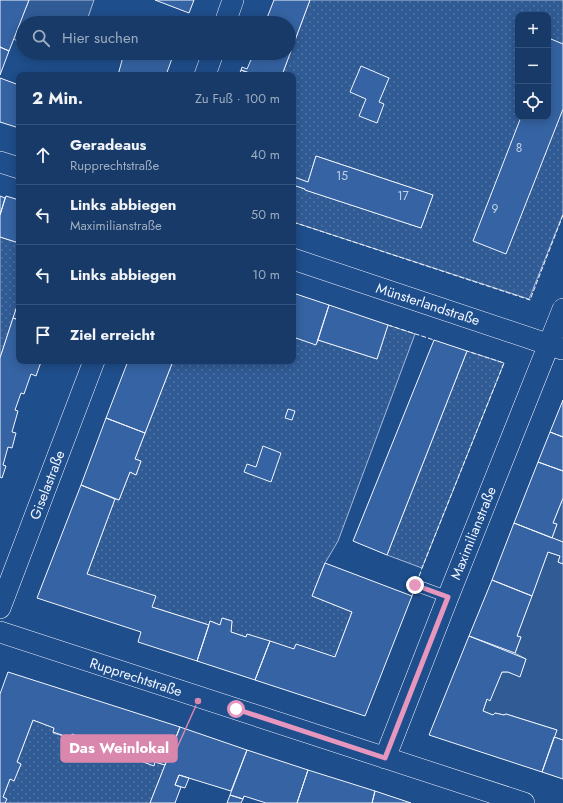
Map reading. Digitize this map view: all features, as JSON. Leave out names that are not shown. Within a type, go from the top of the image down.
[{"type":"street","points":[[227,16],[233,0]]},
{"type":"street","points":[[206,72],[210,60]]},
{"type":"street","points":[[0,162],[16,167]]},
{"type":"street","name":"Münsterlandstraße","points":[[296,260],[556,347]]},
{"type":"street","name":"Maximilianstraße","points":[[385,758],[448,597],[556,347],[563,309]]},
{"type":"street","name":"Giselastraße","points":[[0,608],[93,364]]},
{"type":"street","name":"Rupprechtstraße","points":[[0,632],[524,803]]},
{"type":"lane","points":[[415,585],[448,597]]},
{"type":"shaded area","points":[[29,0],[94,0],[88,16],[22,16]]},
{"type":"shaded area","points":[[310,0],[563,0],[563,214],[529,299],[296,223],[296,186],[421,228],[433,195],[316,156],[308,182],[296,178],[296,72],[283,72],[288,60],[296,60],[296,38]]},
{"type":"shaded area","points":[[16,32],[16,40],[13,39]]},
{"type":"shaded area","points":[[0,237],[16,242],[16,309],[0,358]]},
{"type":"shaded area","points":[[388,325],[415,334],[338,541],[325,563],[312,596],[352,612],[335,657],[269,643],[231,632],[232,621],[223,618],[220,625],[210,621],[209,625],[152,607],[87,574],[115,499],[119,500],[130,472],[136,475],[141,461],[135,459],[172,364],[296,364],[296,338],[316,344],[318,340],[377,359]]},
{"type":"shaded area","points":[[467,351],[504,363],[422,568],[387,555]]},
{"type":"shaded area","points":[[563,498],[563,542],[552,538],[557,524],[553,523]]},
{"type":"shaded area","points":[[548,552],[560,556],[558,562],[563,564],[563,740],[554,737],[557,730],[506,714],[495,713],[493,715],[483,711],[487,699],[490,700],[502,672],[508,672],[520,676],[526,659],[515,653],[521,637],[517,636]]},
{"type":"shaded area","points":[[33,720],[54,728],[53,733],[70,738],[72,734],[95,742],[94,746],[112,752],[114,748],[136,755],[135,759],[154,765],[155,762],[165,765],[150,803],[5,803],[6,799],[3,797],[10,779],[14,780],[21,764],[17,762]]},
{"type":"building","points":[[0,0],[29,0],[23,16],[16,16],[16,33],[9,51],[0,47]]},
{"type":"building","points":[[155,0],[194,0],[189,13]]},
{"type":"building","points":[[274,0],[310,0],[296,38],[296,16],[268,16]]},
{"type":"building","points":[[551,39],[563,44],[563,109],[506,254],[473,241],[520,120],[551,120]]},
{"type":"building","points":[[0,47],[9,51],[0,75]]},
{"type":"building","points":[[122,60],[171,60],[167,72],[119,72]]},
{"type":"building","points":[[251,60],[288,60],[283,72],[247,72],[241,70],[242,67],[247,69]]},
{"type":"building","points":[[361,66],[389,78],[379,102],[384,104],[377,123],[359,116],[366,99],[350,92]]},
{"type":"building","points":[[0,78],[16,84],[16,127],[0,122]]},
{"type":"building","points":[[316,156],[433,195],[421,228],[305,190],[296,186],[296,178],[308,182]]},
{"type":"building","points":[[0,196],[5,198],[0,215]]},
{"type":"building","points":[[6,196],[16,199],[16,242],[0,237],[0,215]]},
{"type":"building","points":[[296,294],[329,305],[316,345],[296,338]]},
{"type":"building","points":[[329,305],[388,325],[377,359],[318,340]]},
{"type":"building","points":[[16,309],[16,319],[13,318]]},
{"type":"building","points":[[13,318],[16,319],[16,364],[40,364],[36,376],[31,374],[24,394],[21,393],[15,410],[18,411],[12,432],[16,433],[12,448],[8,447],[3,465],[6,466],[2,478],[0,477],[0,358]]},
{"type":"building","points":[[434,340],[467,351],[387,555],[353,541]]},
{"type":"building","points":[[127,364],[172,364],[145,433],[106,418]]},
{"type":"building","points":[[563,400],[563,437],[550,432]]},
{"type":"building","points":[[288,409],[295,411],[292,420],[285,418]]},
{"type":"building","points":[[106,418],[145,433],[135,459],[141,461],[136,475],[130,472],[119,500],[81,485]]},
{"type":"building","points":[[550,432],[563,437],[563,471],[538,462]]},
{"type":"building","points":[[263,446],[281,453],[271,482],[244,472],[247,464],[256,467]]},
{"type":"building","points":[[538,462],[563,471],[563,498],[553,523],[557,524],[552,538],[514,523]]},
{"type":"building","points":[[81,485],[115,499],[87,574],[156,596],[152,607],[209,625],[197,661],[138,642],[141,632],[37,598]]},
{"type":"building","points":[[514,523],[563,542],[563,564],[558,562],[560,556],[548,552],[532,596],[492,580]]},
{"type":"building","points":[[325,563],[412,596],[365,716],[255,680],[270,641],[294,649],[296,644],[335,657],[352,612],[312,596]]},
{"type":"building","points":[[492,580],[532,596],[517,636],[521,637],[515,653],[469,636]]},
{"type":"building","points":[[222,618],[232,621],[231,632],[246,637],[247,634],[270,641],[255,680],[197,661],[210,621],[220,625]]},
{"type":"building","points":[[469,636],[526,659],[520,677],[508,672],[502,672],[490,701],[487,699],[483,711],[493,715],[495,713],[506,714],[557,730],[542,772],[429,735]]},
{"type":"building","points":[[8,672],[180,727],[165,765],[155,762],[154,766],[135,759],[136,755],[114,748],[112,752],[94,746],[95,742],[72,734],[71,738],[53,732],[54,728],[33,720],[17,762],[21,764],[14,781],[10,779],[3,797],[7,799],[5,803],[0,803],[0,694]]},
{"type":"building","points":[[180,727],[247,750],[231,791],[179,775],[175,785],[181,787],[175,803],[150,803]]},
{"type":"building","points":[[554,737],[563,740],[563,779],[542,772]]},
{"type":"building","points":[[247,750],[308,770],[297,803],[266,803],[244,796],[243,799],[230,795]]},
{"type":"building","points":[[308,770],[375,791],[372,803],[297,803]]},
{"type":"building","points":[[179,775],[189,778],[185,788],[175,785]]},
{"type":"building","points":[[375,791],[411,803],[372,803]]},
{"type":"building","points":[[230,795],[243,799],[241,803],[227,803]]},
{"type":"fence","points":[[296,223],[530,300],[563,215]]},
{"type":"fence","points":[[388,325],[434,340]]},
{"type":"fence","points":[[412,596],[504,363],[467,351]]},
{"type":"place","name":"Das Weinlokal","points":[[198,701]]},
{"type":"route","points":[[236,709],[385,758],[448,597],[415,585]]}]
